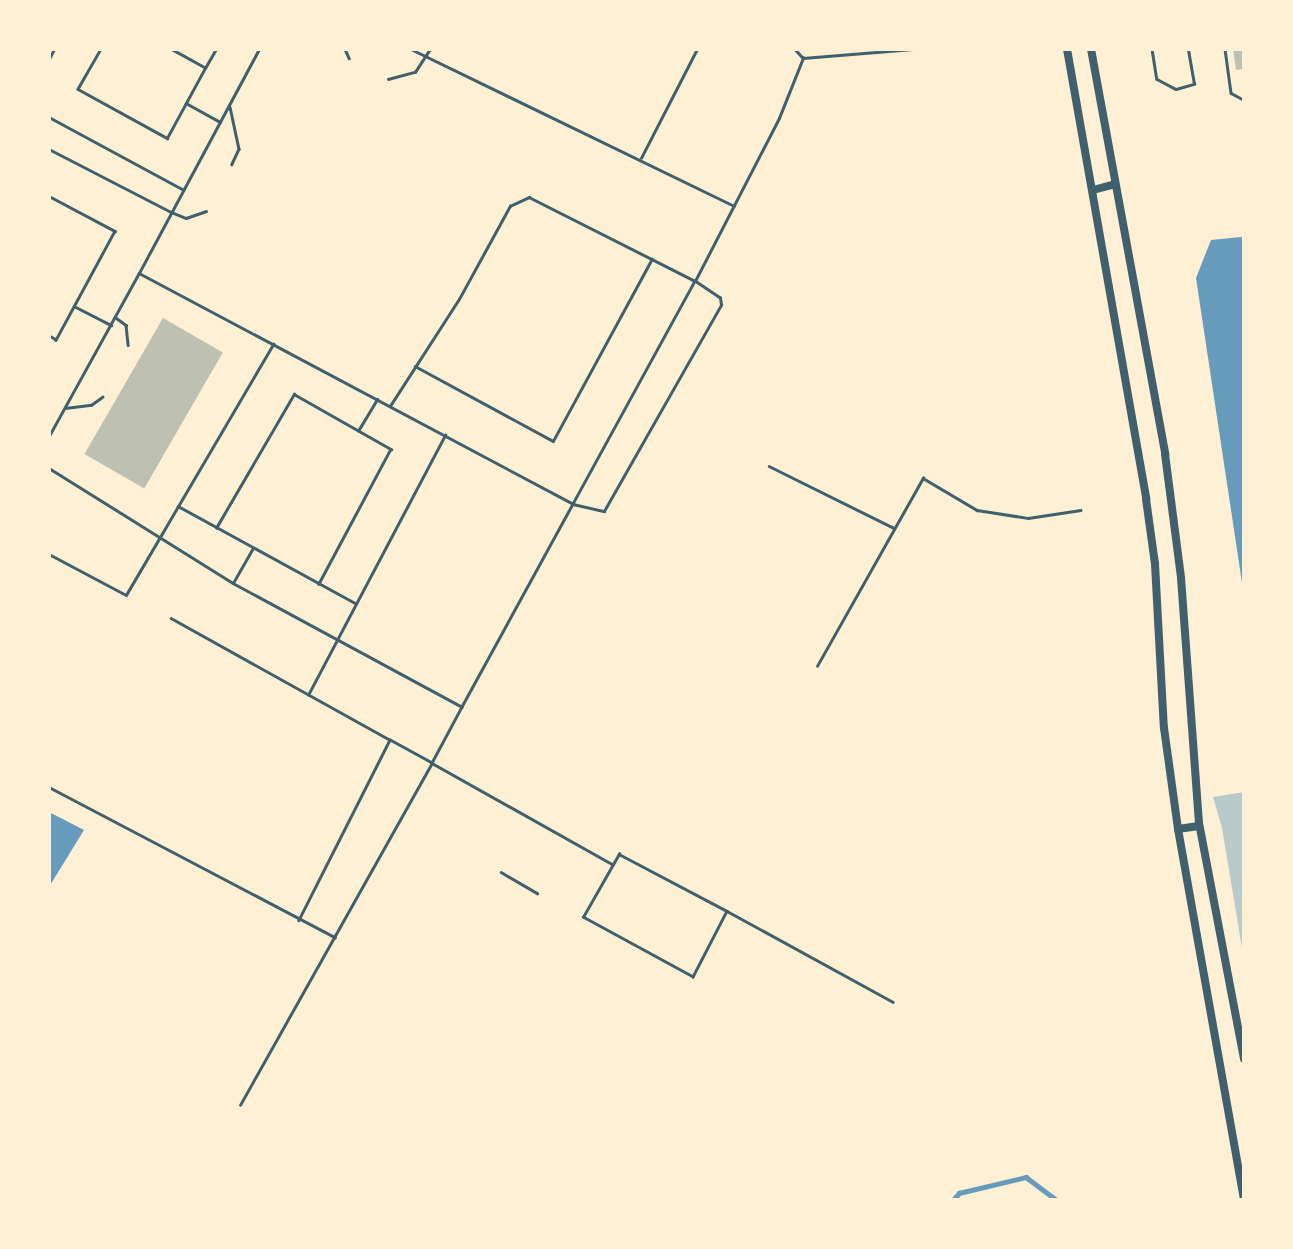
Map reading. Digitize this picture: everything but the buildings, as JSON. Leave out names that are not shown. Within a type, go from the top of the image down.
[{"type":"street","points":[[1067,49],[1155,564],[1164,728],[1178,829],[1244,1199]]},
{"type":"street","points":[[1091,49],[1174,517],[1199,826],[1244,1059]]},
{"type":"street","points":[[1093,190],[1115,184]]},
{"type":"street","points":[[1178,829],[1199,826]]},
{"type":"lane","points":[[49,59],[54,49]]},
{"type":"lane","points":[[101,49],[78,89],[167,138],[216,49]]},
{"type":"lane","points":[[172,49],[205,68]]},
{"type":"lane","points":[[49,436],[259,49]]},
{"type":"lane","points":[[345,49],[349,58]]},
{"type":"lane","points":[[411,49],[734,206]]},
{"type":"lane","points":[[388,79],[405,78],[430,49]]},
{"type":"lane","points":[[641,159],[697,49]]},
{"type":"lane","points":[[795,49],[803,58]]},
{"type":"lane","points":[[803,58],[913,49]]},
{"type":"lane","points":[[1152,49],[1157,79],[1176,89],[1194,85],[1188,49]]},
{"type":"lane","points":[[1225,49],[1231,93],[1244,100]]},
{"type":"lane","points":[[240,1105],[432,763],[695,281],[779,118],[803,58]]},
{"type":"lane","points":[[186,103],[220,122]]},
{"type":"lane","points":[[229,105],[238,134],[239,149],[232,164]]},
{"type":"lane","points":[[49,117],[184,190]]},
{"type":"lane","points":[[49,149],[186,218],[206,211]]},
{"type":"lane","points":[[49,196],[116,231],[56,340],[49,337]]},
{"type":"lane","points":[[139,273],[573,504],[594,512],[604,511],[721,304],[720,298],[695,281],[529,197],[510,206],[459,299],[390,406]]},
{"type":"lane","points":[[415,366],[553,441],[652,259]]},
{"type":"lane","points":[[74,306],[111,325]]},
{"type":"lane","points":[[115,317],[126,325],[128,345]]},
{"type":"lane","points":[[49,554],[126,595],[273,344]]},
{"type":"lane","points":[[216,528],[294,394],[391,449],[319,584]]},
{"type":"lane","points":[[65,408],[92,405],[102,397]]},
{"type":"lane","points":[[358,431],[377,399]]},
{"type":"lane","points":[[309,695],[445,435]]},
{"type":"lane","points":[[769,466],[894,528]]},
{"type":"lane","points":[[49,468],[233,583],[462,707]]},
{"type":"lane","points":[[817,666],[923,478],[977,510],[1028,518],[1080,510]]},
{"type":"lane","points":[[177,506],[355,603]]},
{"type":"lane","points":[[233,583],[253,548]]},
{"type":"lane","points":[[171,618],[612,864]]},
{"type":"lane","points":[[299,920],[390,740]]},
{"type":"lane","points":[[49,787],[335,937]]},
{"type":"lane","points":[[727,911],[693,977],[583,917],[619,854],[727,911],[893,1002]]},
{"type":"lane","points":[[500,872],[537,893]]},
{"type":"lane","points":[[1234,1005],[1244,1003]]},
{"type":"shaded area","points":[[1244,792],[1244,960],[1222,828],[1213,797]]},
{"type":"water","points":[[1244,239],[1244,596],[1196,278],[1211,240]]},
{"type":"water","points":[[49,812],[84,830],[49,887]]},
{"type":"waterway","points":[[953,1200],[959,1193],[1026,1177],[1056,1200]]}]
